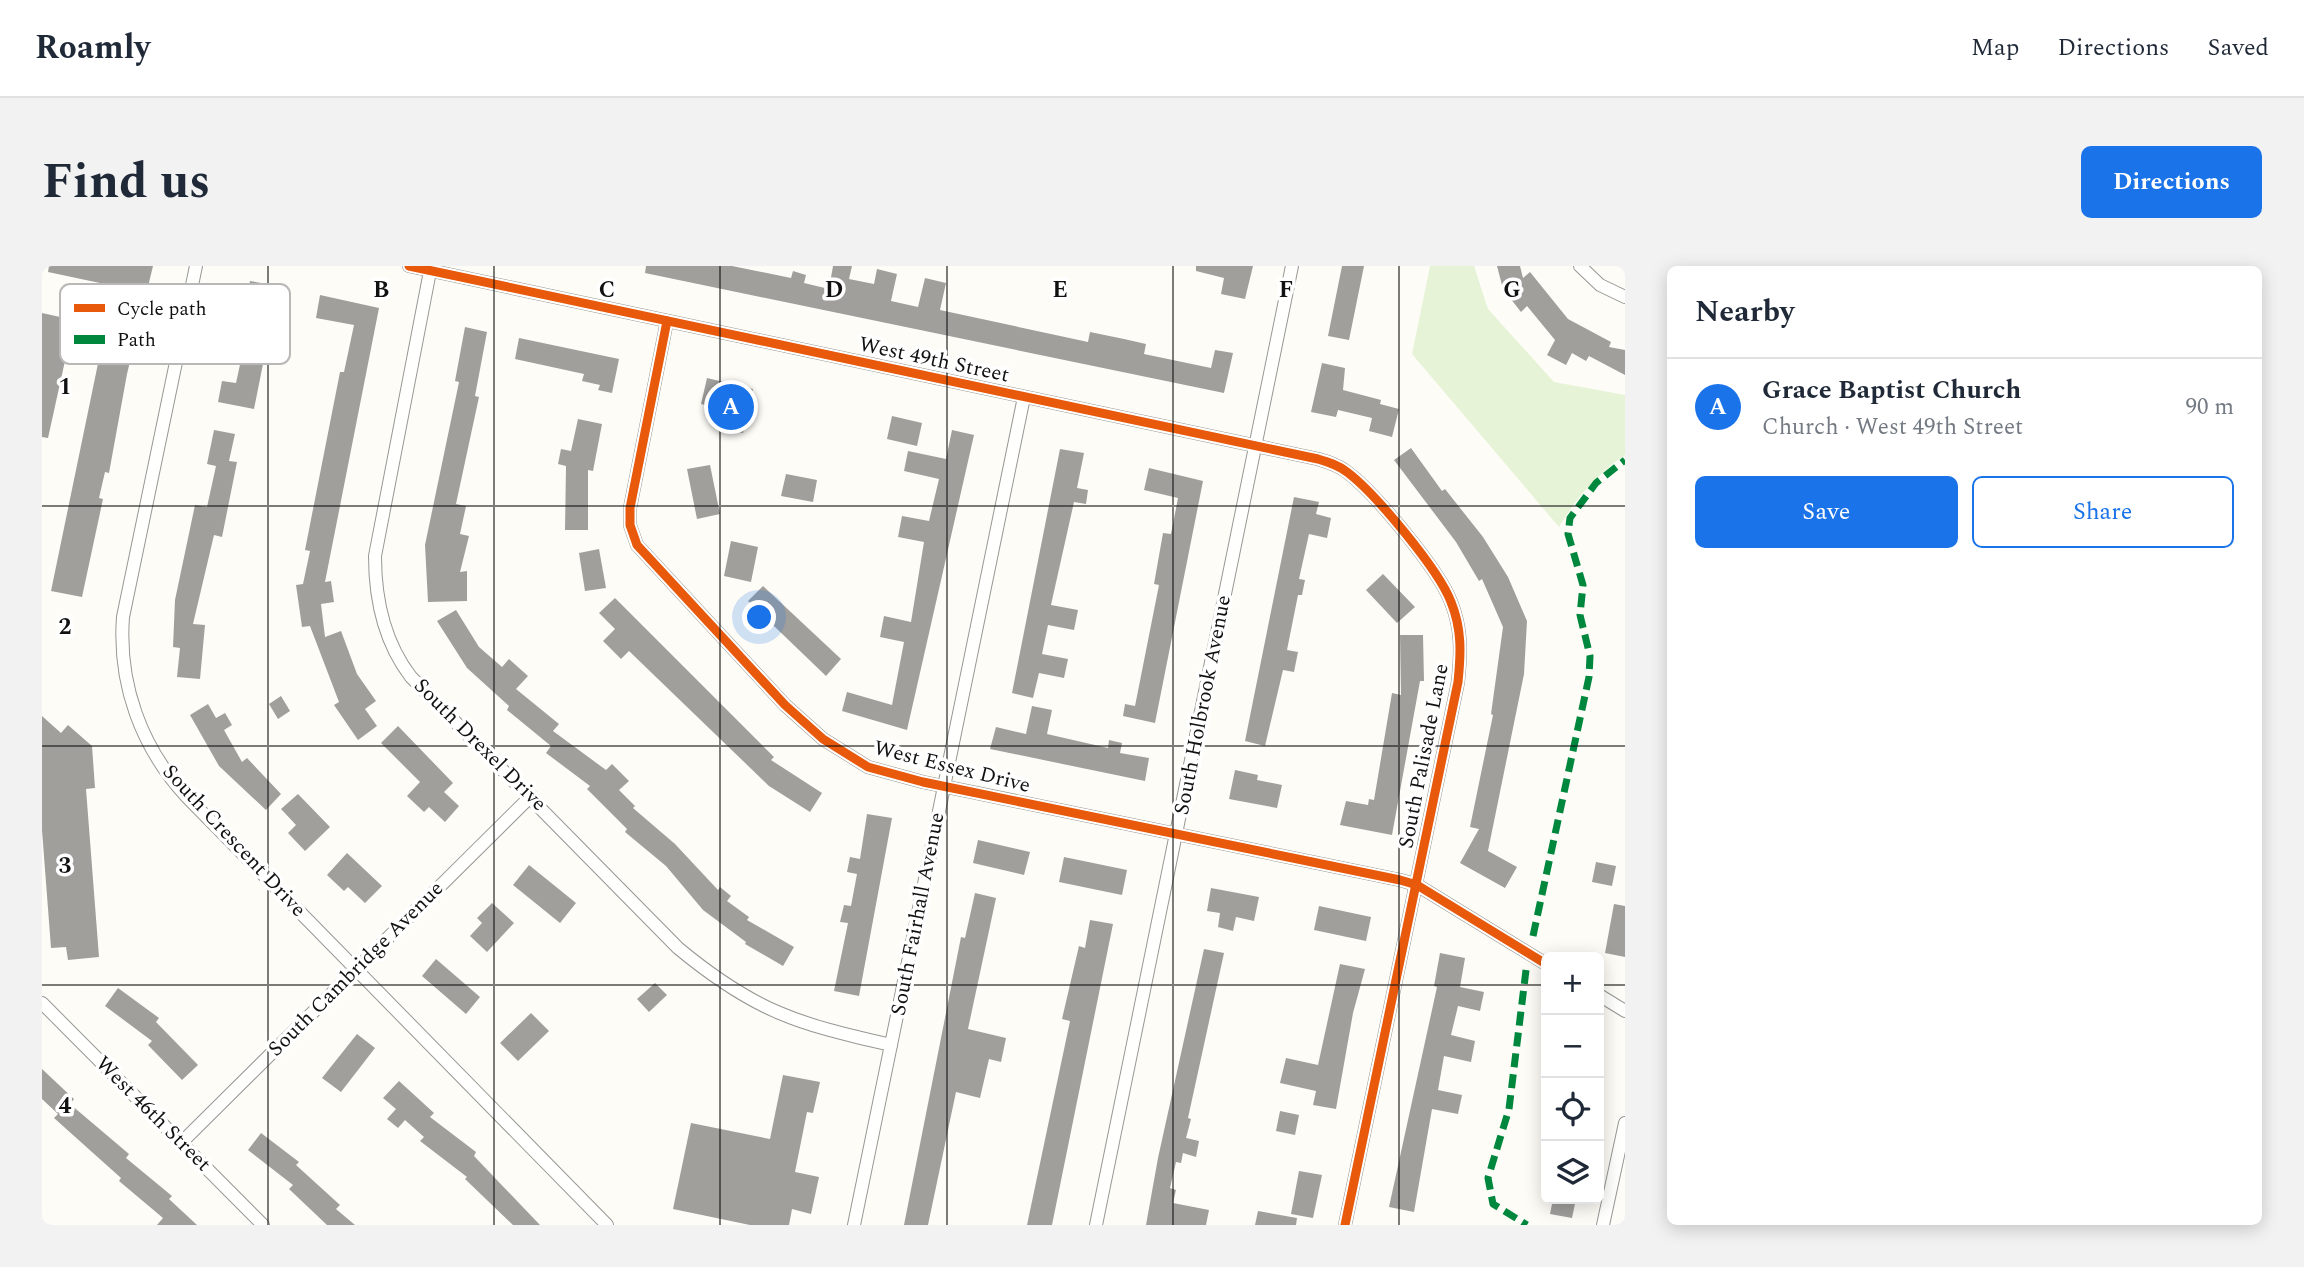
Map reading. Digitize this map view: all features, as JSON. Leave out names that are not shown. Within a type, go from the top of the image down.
[{"type":"street","name":"South Crescent Drive","points":[[192,284],[196,266]]},
{"type":"street","name":"West 49th Street","points":[[409,266],[430,268],[667,321],[1318,458],[1346,471],[1417,550]]},
{"type":"street","name":"South Holbrook Avenue","points":[[1096,1225],[1292,266]]},
{"type":"street","points":[[1580,266],[1600,285],[1625,297]]},
{"type":"street","name":"South Drexel Drive","points":[[430,268],[375,556],[377,592],[392,648],[403,666],[678,948],[733,990],[800,1023],[891,1045]]},
{"type":"street","name":"West Essex Drive","points":[[667,321],[630,508],[630,525],[637,545],[785,705],[823,739],[868,767],[943,786],[1417,886],[1541,961]]},
{"type":"street","name":"South Crescent Drive","points":[[176,364],[124,617],[125,669],[131,701],[144,736],[173,782],[607,1225]]},
{"type":"street","name":"South Fairhall Avenue","points":[[854,1225],[1024,397]]},
{"type":"street","name":"South Palisade Lane","points":[[1345,1225],[1458,681],[1461,647],[1447,592],[1417,550]]},
{"type":"street","name":"South Cambridge Avenue","points":[[181,1143],[531,796]]},
{"type":"street","points":[[1604,998],[1625,1011]]},
{"type":"street","name":"West 46th Street","points":[[42,1003],[263,1225]]},
{"type":"street","points":[[1604,1225],[1625,1123]]},
{"type":"green space","points":[[1430,266],[1474,266],[1488,309],[1554,382],[1625,395],[1625,455],[1588,487],[1559,527],[1412,354]]},
{"type":"building","points":[[49,266],[153,266],[149,284],[105,284],[48,272]]},
{"type":"building","points":[[646,266],[732,266],[791,278],[793,271],[806,275],[804,283],[829,289],[833,266],[852,266],[849,279],[874,284],[877,269],[897,274],[891,301],[918,307],[925,278],[946,283],[940,310],[1088,342],[1090,332],[1124,339],[1146,344],[1144,354],[1211,368],[1215,350],[1233,353],[1224,393],[645,273]]},
{"type":"building","points":[[1196,266],[1253,266],[1245,299],[1221,294],[1224,278],[1196,271]]},
{"type":"building","points":[[1342,266],[1364,266],[1349,340],[1328,336]]},
{"type":"building","points":[[1497,266],[1520,266],[1523,278],[1530,272],[1568,319],[1611,342],[1609,347],[1625,350],[1625,375],[1589,356],[1586,361],[1572,353],[1566,365],[1547,355],[1555,340],[1527,306],[1521,312],[1503,289]]},
{"type":"building","points":[[320,295],[379,308],[325,582],[331,581],[334,602],[321,604],[325,637],[341,631],[357,674],[376,701],[365,709],[377,726],[358,740],[334,705],[339,702],[310,626],[302,627],[296,585],[303,584],[310,551],[305,550],[340,372],[344,372],[354,325],[316,318]]},
{"type":"building","points":[[42,313],[60,317],[60,364],[64,364],[48,438],[42,437]]},
{"type":"building","points":[[465,327],[487,332],[475,396],[479,397],[456,504],[466,506],[460,534],[469,536],[460,572],[467,571],[467,601],[428,602],[425,545],[459,382],[455,381]]},
{"type":"building","points":[[519,338],[619,359],[612,393],[598,390],[600,385],[582,381],[584,374],[515,359]]},
{"type":"building","points":[[1322,363],[1345,368],[1343,390],[1381,400],[1380,404],[1399,409],[1392,437],[1369,431],[1372,418],[1338,410],[1336,417],[1311,412]]},
{"type":"building","points":[[98,364],[129,364],[109,473],[105,472],[99,498],[103,499],[82,597],[51,591]]},
{"type":"building","points":[[240,364],[263,364],[254,409],[218,402],[222,381],[236,383]]},
{"type":"building","points":[[707,378],[753,389],[743,433],[721,428],[726,410],[701,404]]},
{"type":"building","points":[[892,416],[922,423],[917,446],[887,439]]},
{"type":"building","points":[[578,419],[602,424],[593,471],[588,470],[588,530],[565,530],[566,466],[558,464],[561,449],[571,451]]},
{"type":"building","points":[[214,430],[235,434],[229,461],[237,462],[222,537],[214,535],[193,624],[205,625],[200,679],[177,677],[180,648],[173,647],[175,600],[195,505],[207,507],[216,466],[207,464]]},
{"type":"building","points":[[952,430],[974,435],[907,730],[842,711],[847,692],[892,705],[904,642],[880,637],[884,616],[911,622],[924,542],[898,537],[902,516],[929,521],[939,479],[904,471],[908,451],[946,459]]},
{"type":"building","points":[[1411,448],[1442,491],[1445,489],[1483,537],[1508,577],[1527,621],[1524,674],[1488,851],[1517,867],[1505,888],[1460,863],[1479,829],[1470,827],[1493,715],[1491,714],[1503,627],[1482,579],[1479,581],[1456,542],[1394,460]]},
{"type":"building","points":[[1060,449],[1084,453],[1077,488],[1088,490],[1086,504],[1074,502],[1051,605],[1078,610],[1074,630],[1048,625],[1042,654],[1068,659],[1064,678],[1039,673],[1033,698],[1012,693]]},
{"type":"building","points":[[710,465],[720,514],[697,519],[687,469]]},
{"type":"building","points":[[1149,468],[1203,481],[1155,723],[1123,716],[1125,704],[1135,706],[1159,585],[1154,584],[1163,533],[1171,534],[1178,498],[1144,490]]},
{"type":"building","points":[[786,474],[817,480],[813,502],[781,496]]},
{"type":"building","points":[[1294,497],[1319,502],[1316,514],[1331,518],[1327,538],[1309,534],[1299,579],[1305,580],[1302,595],[1298,595],[1287,650],[1298,652],[1294,672],[1283,670],[1265,746],[1245,741]]},
{"type":"building","points":[[731,541],[758,547],[751,582],[724,576]]},
{"type":"building","points":[[599,549],[606,588],[585,591],[579,553]]},
{"type":"building","points":[[1383,574],[1415,607],[1397,623],[1366,590]]},
{"type":"building","points":[[763,586],[841,659],[826,676],[748,601]]},
{"type":"building","points":[[615,598],[774,757],[771,760],[822,793],[810,812],[769,786],[629,651],[621,659],[603,641],[615,629],[599,613]]},
{"type":"building","points":[[456,610],[479,647],[502,667],[509,659],[528,676],[516,689],[559,724],[553,731],[606,770],[612,764],[629,781],[619,790],[635,806],[633,808],[675,844],[718,890],[720,887],[731,896],[727,901],[749,917],[747,920],[794,947],[783,966],[745,944],[746,942],[703,910],[666,866],[625,832],[627,829],[587,789],[590,786],[546,753],[551,746],[507,710],[509,706],[467,668],[437,621]]},
{"type":"building","points":[[1400,635],[1423,635],[1424,681],[1420,681],[1392,835],[1340,825],[1346,801],[1368,805],[1369,799],[1374,800],[1392,693],[1401,695]]},
{"type":"building","points":[[281,696],[290,711],[278,719],[269,704]]},
{"type":"building","points":[[208,704],[216,718],[225,713],[232,725],[224,730],[242,762],[247,758],[281,794],[266,810],[219,766],[190,715]]},
{"type":"building","points":[[1032,706],[1052,710],[1047,734],[1108,748],[1109,740],[1122,743],[1120,753],[1149,758],[1145,781],[990,749],[996,727],[1026,734]]},
{"type":"building","points":[[42,716],[61,733],[68,725],[92,746],[95,788],[86,789],[99,957],[68,960],[66,947],[51,948],[42,830]]},
{"type":"building","points":[[398,726],[453,783],[444,792],[459,806],[445,822],[429,807],[424,812],[407,796],[420,782],[381,743]]},
{"type":"building","points":[[1235,770],[1258,775],[1257,780],[1282,785],[1277,808],[1229,799]]},
{"type":"building","points":[[298,794],[330,827],[305,851],[288,833],[296,825],[281,809]]},
{"type":"building","points":[[867,814],[892,818],[859,996],[834,991],[848,923],[840,922],[844,905],[851,906],[857,874],[847,872],[850,857],[860,859]]},
{"type":"building","points":[[978,840],[1030,852],[1024,875],[973,863]]},
{"type":"building","points":[[347,853],[382,886],[365,903],[348,887],[344,891],[327,875]]},
{"type":"building","points":[[1064,857],[1127,870],[1122,895],[1059,882]]},
{"type":"building","points":[[1596,862],[1616,866],[1612,886],[1592,882]]},
{"type":"building","points":[[529,865],[576,903],[560,923],[513,885]]},
{"type":"building","points":[[1211,888],[1259,897],[1254,921],[1236,917],[1233,931],[1218,927],[1220,913],[1207,911]]},
{"type":"building","points":[[975,893],[996,898],[968,1029],[1006,1038],[1001,1062],[989,1059],[980,1098],[956,1092],[928,1225],[904,1225],[961,937],[965,938]]},
{"type":"building","points":[[492,903],[514,923],[487,952],[470,936],[482,923],[477,918]]},
{"type":"building","points":[[1614,904],[1625,906],[1625,957],[1605,953]]},
{"type":"building","points":[[1319,906],[1371,917],[1366,941],[1314,930]]},
{"type":"building","points":[[1090,920],[1113,924],[1052,1225],[1027,1225],[1070,1021],[1062,1019],[1079,946],[1085,948]]},
{"type":"building","points":[[1204,949],[1224,953],[1188,1118],[1191,1119],[1186,1138],[1199,1141],[1196,1157],[1183,1153],[1181,1163],[1176,1162],[1170,1188],[1176,1190],[1173,1203],[1209,1210],[1206,1225],[1146,1225],[1158,1158]]},
{"type":"building","points":[[1440,953],[1465,958],[1460,987],[1484,992],[1480,1011],[1458,1006],[1451,1035],[1475,1041],[1471,1062],[1444,1056],[1438,1090],[1462,1095],[1458,1114],[1432,1109],[1414,1212],[1389,1207],[1437,987],[1434,986]]},
{"type":"building","points":[[436,959],[480,997],[466,1014],[422,976]]},
{"type":"building","points":[[1340,964],[1365,969],[1353,1013],[1336,1109],[1313,1105],[1316,1091],[1280,1083],[1286,1058],[1318,1065]]},
{"type":"building","points":[[655,983],[667,995],[649,1012],[637,999]]},
{"type":"building","points":[[118,988],[159,1018],[156,1022],[198,1065],[182,1080],[148,1045],[152,1041],[105,1006]]},
{"type":"building","points":[[531,1013],[549,1031],[518,1061],[500,1043]]},
{"type":"building","points":[[357,1034],[375,1048],[341,1092],[322,1078]]},
{"type":"building","points":[[42,1069],[74,1099],[70,1104],[129,1154],[126,1158],[172,1196],[169,1199],[197,1225],[157,1225],[163,1218],[119,1181],[121,1178],[54,1118],[58,1114],[42,1099]]},
{"type":"building","points":[[783,1075],[820,1082],[813,1113],[807,1112],[795,1172],[819,1177],[811,1214],[792,1209],[789,1225],[750,1225],[673,1209],[691,1123],[770,1139]]},
{"type":"building","points":[[399,1081],[434,1113],[430,1117],[476,1152],[474,1156],[540,1225],[513,1225],[465,1179],[467,1177],[420,1141],[424,1137],[405,1120],[398,1128],[387,1119],[396,1109],[383,1098]]},
{"type":"building","points":[[1280,1111],[1299,1115],[1295,1135],[1276,1131]]},
{"type":"building","points":[[261,1133],[299,1162],[296,1165],[340,1205],[336,1209],[355,1225],[327,1225],[289,1189],[293,1185],[248,1150]]},
{"type":"building","points":[[1299,1171],[1322,1175],[1313,1218],[1291,1214]]},
{"type":"building","points":[[1552,1204],[1575,1204],[1572,1218],[1550,1214]]},
{"type":"building","points":[[1258,1211],[1297,1218],[1296,1225],[1255,1225]]},
{"type":"marked path","points":[[1533,936],[1589,677],[1590,656],[1580,615],[1583,585],[1568,534],[1570,518],[1596,483],[1625,460]]},
{"type":"marked path","points":[[1526,970],[1509,1109],[1488,1178],[1493,1204],[1527,1225]]},
{"type":"cycle path","points":[[409,266],[1318,459],[1344,470],[1359,482],[1405,533],[1444,588],[1457,622],[1460,661],[1458,682],[1345,1225]]},
{"type":"cycle path","points":[[667,321],[630,508],[630,525],[637,545],[785,705],[823,739],[868,767],[923,782],[1417,885],[1541,961]]},
{"type":"place","name":"Grace Baptist Church","points":[[731,407]]}]
